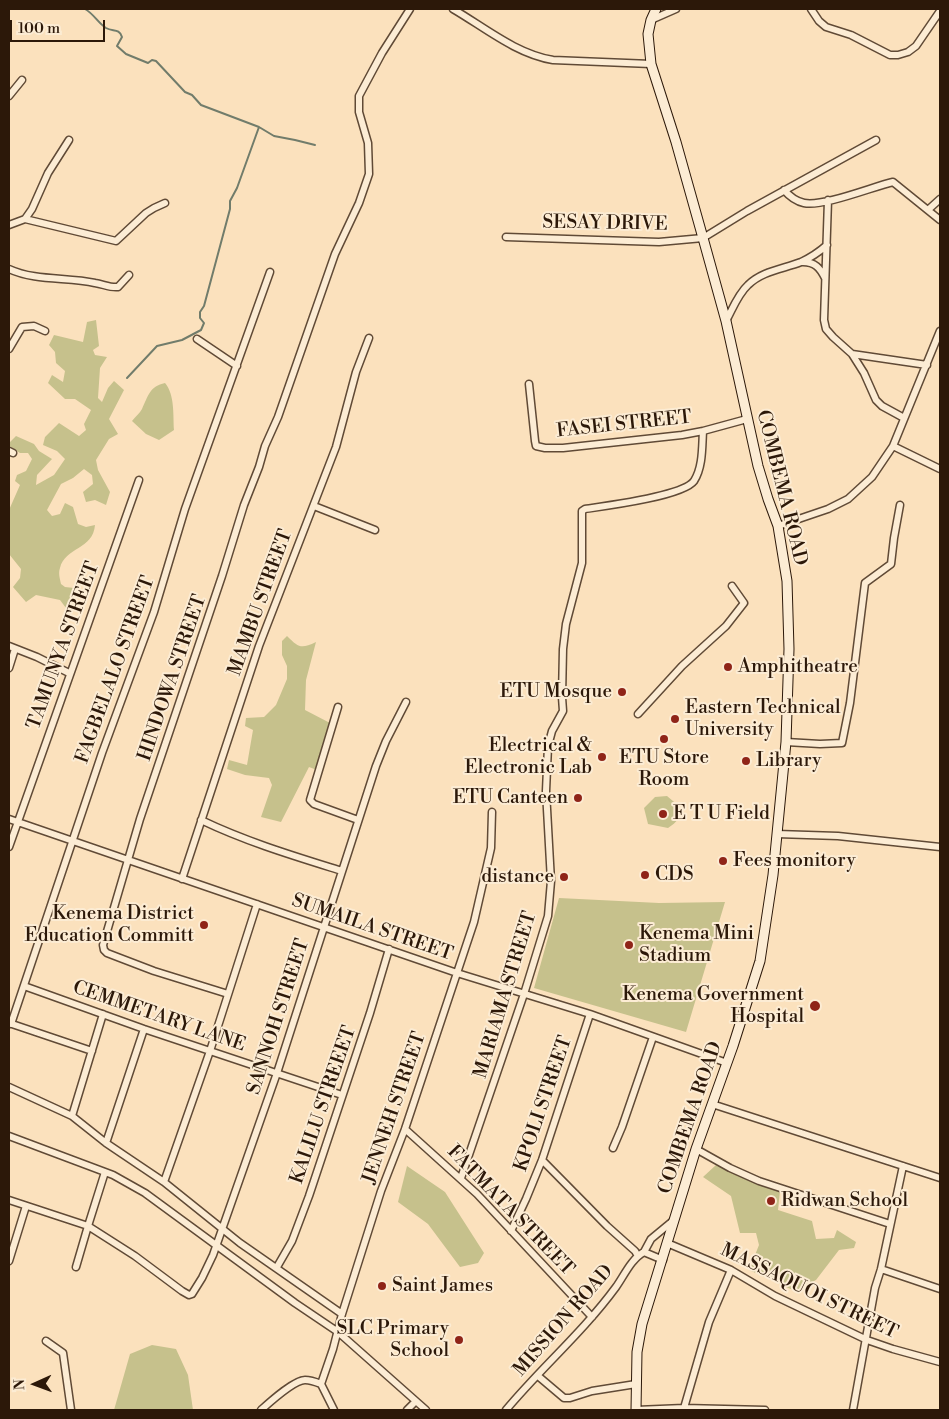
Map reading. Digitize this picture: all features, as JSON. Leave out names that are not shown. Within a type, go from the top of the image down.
[{"type":"street","name":"HINDOWA STREET","points":[[228,994],[154,971],[108,954],[104,950],[104,940],[244,505],[265,446],[278,417],[336,254],[359,203],[369,174],[368,142],[360,112],[359,96],[382,53],[410,9]]},
{"type":"street","points":[[453,9],[524,51],[541,58],[651,64]]},
{"type":"street","name":"COMBEMA ROAD","points":[[656,9],[648,34],[651,64],[676,142],[726,321],[747,419],[768,499],[778,526],[785,569],[789,649],[786,742],[767,924],[760,961],[755,982],[696,1149],[662,1260]]},
{"type":"street","points":[[651,20],[676,9]]},
{"type":"street","points":[[811,9],[819,21],[826,27],[852,35],[890,55],[908,52],[916,46],[940,12]]},
{"type":"street","points":[[9,96],[22,80]]},
{"type":"street","points":[[26,219],[48,173],[68,140]]},
{"type":"street","points":[[703,238],[784,190],[876,140]]},
{"type":"street","points":[[784,190],[790,197],[809,204],[893,182],[929,209],[940,220]]},
{"type":"street","points":[[929,209],[940,199]]},
{"type":"street","points":[[828,200],[824,320],[826,329],[833,338],[852,354],[864,373],[876,400],[882,406],[904,418]]},
{"type":"street","points":[[9,225],[26,219],[116,241],[146,213],[166,203]]},
{"type":"street","name":"SESAY DRIVE","points":[[506,237],[659,242],[703,238]]},
{"type":"street","points":[[801,262],[827,245]]},
{"type":"street","points":[[726,321],[746,286],[755,278],[786,265],[808,262],[816,265],[821,270],[825,279]]},
{"type":"street","points":[[9,270],[32,275],[94,282],[114,288],[118,287],[128,275]]},
{"type":"street","name":"FAGBELALO STREET","points":[[10,1024],[102,753],[154,612],[185,509],[270,272]]},
{"type":"street","points":[[9,349],[22,327],[34,326],[45,330]]},
{"type":"street","points":[[778,526],[848,499],[872,477],[893,446],[940,331]]},
{"type":"street","name":"MAMBU STREET","points":[[182,879],[259,646],[336,447],[356,372],[369,338]]},
{"type":"street","points":[[197,339],[237,366]]},
{"type":"street","points":[[852,354],[926,365]]},
{"type":"street","name":"FASEI STREET","points":[[529,384],[534,441],[536,446],[540,448],[563,448],[703,432],[747,419]]},
{"type":"street","name":"MARIAMA STREET","points":[[461,1178],[524,994],[543,934],[550,900],[551,881],[546,763],[552,731],[564,711],[562,697],[562,649],[566,624],[578,585],[582,563],[582,511],[642,500],[685,488],[693,482],[700,470],[703,432]]},
{"type":"street","points":[[893,446],[940,469]]},
{"type":"street","name":"TAMUNYA STREET","points":[[9,847],[69,673],[139,480]]},
{"type":"street","points":[[786,742],[812,744],[842,743],[850,703],[865,583],[892,564],[894,538],[900,505]]},
{"type":"street","points":[[314,506],[375,530]]},
{"type":"street","points":[[638,714],[682,666],[726,626],[744,603],[732,586]]},
{"type":"street","points":[[9,668],[12,648],[37,657],[69,673]]},
{"type":"street","name":"SANNOH STREET","points":[[88,1226],[135,1256],[189,1295],[192,1294],[202,1278],[277,1073],[358,820],[386,741],[406,702]]},
{"type":"street","points":[[338,707],[310,800],[314,804],[358,820]]},
{"type":"street","name":"JENNEH STREET","points":[[321,1384],[381,1191],[405,1129],[474,922],[491,848],[492,812]]},
{"type":"street","name":"SUMAILA STREET","points":[[9,819],[457,973],[590,1014],[727,1063]]},
{"type":"street","points":[[201,820],[228,834],[258,845],[342,871]]},
{"type":"street","points":[[777,834],[838,836],[940,848]]},
{"type":"street","points":[[164,1182],[210,1051],[257,904]]},
{"type":"street","name":"KALILU STREEET","points":[[277,1267],[292,1241],[301,1218],[370,1013],[389,949]]},
{"type":"street","name":"CEMMETARY LANE","points":[[24,986],[144,1029],[342,1095]]},
{"type":"street","points":[[72,1116],[103,1014]]},
{"type":"street","name":"KPOLI STREET","points":[[511,1231],[542,1160],[590,1014]]},
{"type":"street","points":[[10,1024],[92,1051]]},
{"type":"street","points":[[106,1143],[144,1029]]},
{"type":"street","points":[[613,1148],[653,1037]]},
{"type":"street","points":[[9,1087],[72,1116],[106,1143],[164,1182],[221,1228],[342,1314]]},
{"type":"street","points":[[712,1104],[940,1178]]},
{"type":"street","name":"FATMATA STREET","points":[[405,1129],[461,1178],[592,1317]]},
{"type":"street","points":[[9,1136],[113,1174],[145,1193],[295,1303],[338,1332],[426,1410]]},
{"type":"street","points":[[696,1149],[758,1181],[890,1224]]},
{"type":"street","points":[[542,1160],[607,1226],[636,1251],[662,1260],[642,1324],[637,1352],[636,1410],[684,1408],[764,1410]]},
{"type":"street","points":[[853,1410],[867,1340],[866,1331],[903,1166]]},
{"type":"street","points":[[76,1267],[105,1172]]},
{"type":"street","points":[[9,1200],[88,1226]]},
{"type":"street","points":[[9,1261],[26,1206]]},
{"type":"street","name":"MISSION ROAD","points":[[506,1410],[592,1317],[651,1239],[674,1220]]},
{"type":"street","name":"MASSAQUOI STREET","points":[[668,1243],[731,1270],[775,1296],[867,1340],[940,1362]]},
{"type":"street","points":[[881,1269],[940,1289]]},
{"type":"street","points":[[684,1408],[709,1322],[731,1270]]},
{"type":"street","points":[[46,1341],[63,1353],[71,1410]]},
{"type":"street","points":[[538,1376],[564,1398],[570,1398],[592,1390],[636,1384]]},
{"type":"street","points":[[262,1410],[300,1380],[321,1384],[334,1410]]},
{"type":"street","points":[[407,1410],[415,1402]]},
{"type":"shaded area","points":[[96,320],[99,346],[93,350],[95,355],[107,357],[100,368],[98,398],[102,402],[108,388],[114,381],[124,390],[109,419],[118,434],[109,439],[96,460],[98,470],[110,492],[106,505],[95,500],[86,502],[83,492],[93,484],[92,475],[84,469],[73,478],[61,484],[47,510],[52,516],[60,514],[65,503],[73,507],[78,524],[86,527],[95,525],[93,533],[84,544],[67,556],[60,568],[61,584],[65,587],[74,588],[66,608],[60,600],[36,595],[26,602],[13,587],[20,578],[21,569],[9,554],[9,510],[20,485],[15,481],[17,475],[26,471],[32,459],[28,453],[20,453],[9,446],[9,443],[16,436],[34,444],[39,451],[52,459],[37,475],[36,485],[54,475],[65,459],[57,451],[43,445],[45,437],[59,423],[79,436],[86,430],[84,424],[91,410],[75,399],[65,399],[48,383],[52,375],[63,382],[65,371],[56,363],[55,352],[49,345],[54,335],[83,342],[87,322]]},
{"type":"shaded area","points":[[165,383],[172,399],[174,430],[159,440],[146,434],[132,421],[153,389]]},
{"type":"shaded area","points":[[287,636],[300,646],[307,646],[316,642],[306,680],[305,710],[330,723],[317,770],[309,767],[281,822],[261,817],[272,785],[269,778],[245,775],[227,769],[229,760],[247,765],[253,730],[245,726],[246,718],[264,717],[276,705],[287,679],[287,666],[282,655],[282,641]]},
{"type":"shaded area","name":"E T U Field","points":[[667,796],[680,807],[678,819],[668,828],[648,824],[644,808],[655,797]]},
{"type":"shaded area","name":"Kenema Mini Stadium","points":[[559,898],[659,903],[725,902],[686,1032],[534,988]]},
{"type":"shaded area","points":[[716,1165],[780,1191],[778,1210],[812,1221],[816,1239],[834,1238],[837,1230],[856,1242],[854,1248],[839,1250],[816,1280],[795,1291],[749,1270],[759,1245],[756,1233],[740,1233],[731,1196],[703,1177]]},
{"type":"shaded area","points":[[407,1166],[445,1192],[484,1253],[478,1263],[460,1267],[428,1224],[398,1202]]},
{"type":"shaded area","points":[[152,1345],[176,1349],[188,1375],[193,1410],[114,1410],[130,1354]]},
{"type":"waterway","points":[[85,9],[106,28],[119,32],[122,37],[117,46],[126,54],[148,63],[152,60],[156,61],[185,92],[192,95],[201,105],[259,127],[274,136],[315,145]]},
{"type":"waterway","points":[[127,378],[157,346],[182,340],[201,330],[204,323],[200,318],[200,312],[204,306],[230,209],[230,201],[237,188],[259,127]]},
{"type":"place","name":"Amphitheatre","points":[[728,667]]},
{"type":"place","name":"ETU Mosque","points":[[622,692]]},
{"type":"place","name":"Eastern Technical University","points":[[675,719]]},
{"type":"place","name":"ETU Store Room","points":[[664,739]]},
{"type":"place","name":"Electrical & Electronic Lab","points":[[602,757]]},
{"type":"place","name":"Library","points":[[746,761]]},
{"type":"place","name":"ETU Canteen","points":[[578,798]]},
{"type":"place","name":"E T U Field","points":[[663,814]]},
{"type":"place","name":"Fees monitory","points":[[723,861]]},
{"type":"place","name":"CDS","points":[[645,875]]},
{"type":"place","name":"distance","points":[[564,877]]},
{"type":"place","name":"Kenema District Education Committ","points":[[204,925]]},
{"type":"place","name":"Kenema Mini Stadium","points":[[629,945]]},
{"type":"place","name":"Kenema Government Hospital","points":[[815,1006]]},
{"type":"place","name":"Ridwan School","points":[[771,1201]]},
{"type":"place","name":"Saint James","points":[[382,1286]]},
{"type":"place","name":"SLC Primary School","points":[[459,1340]]}]
